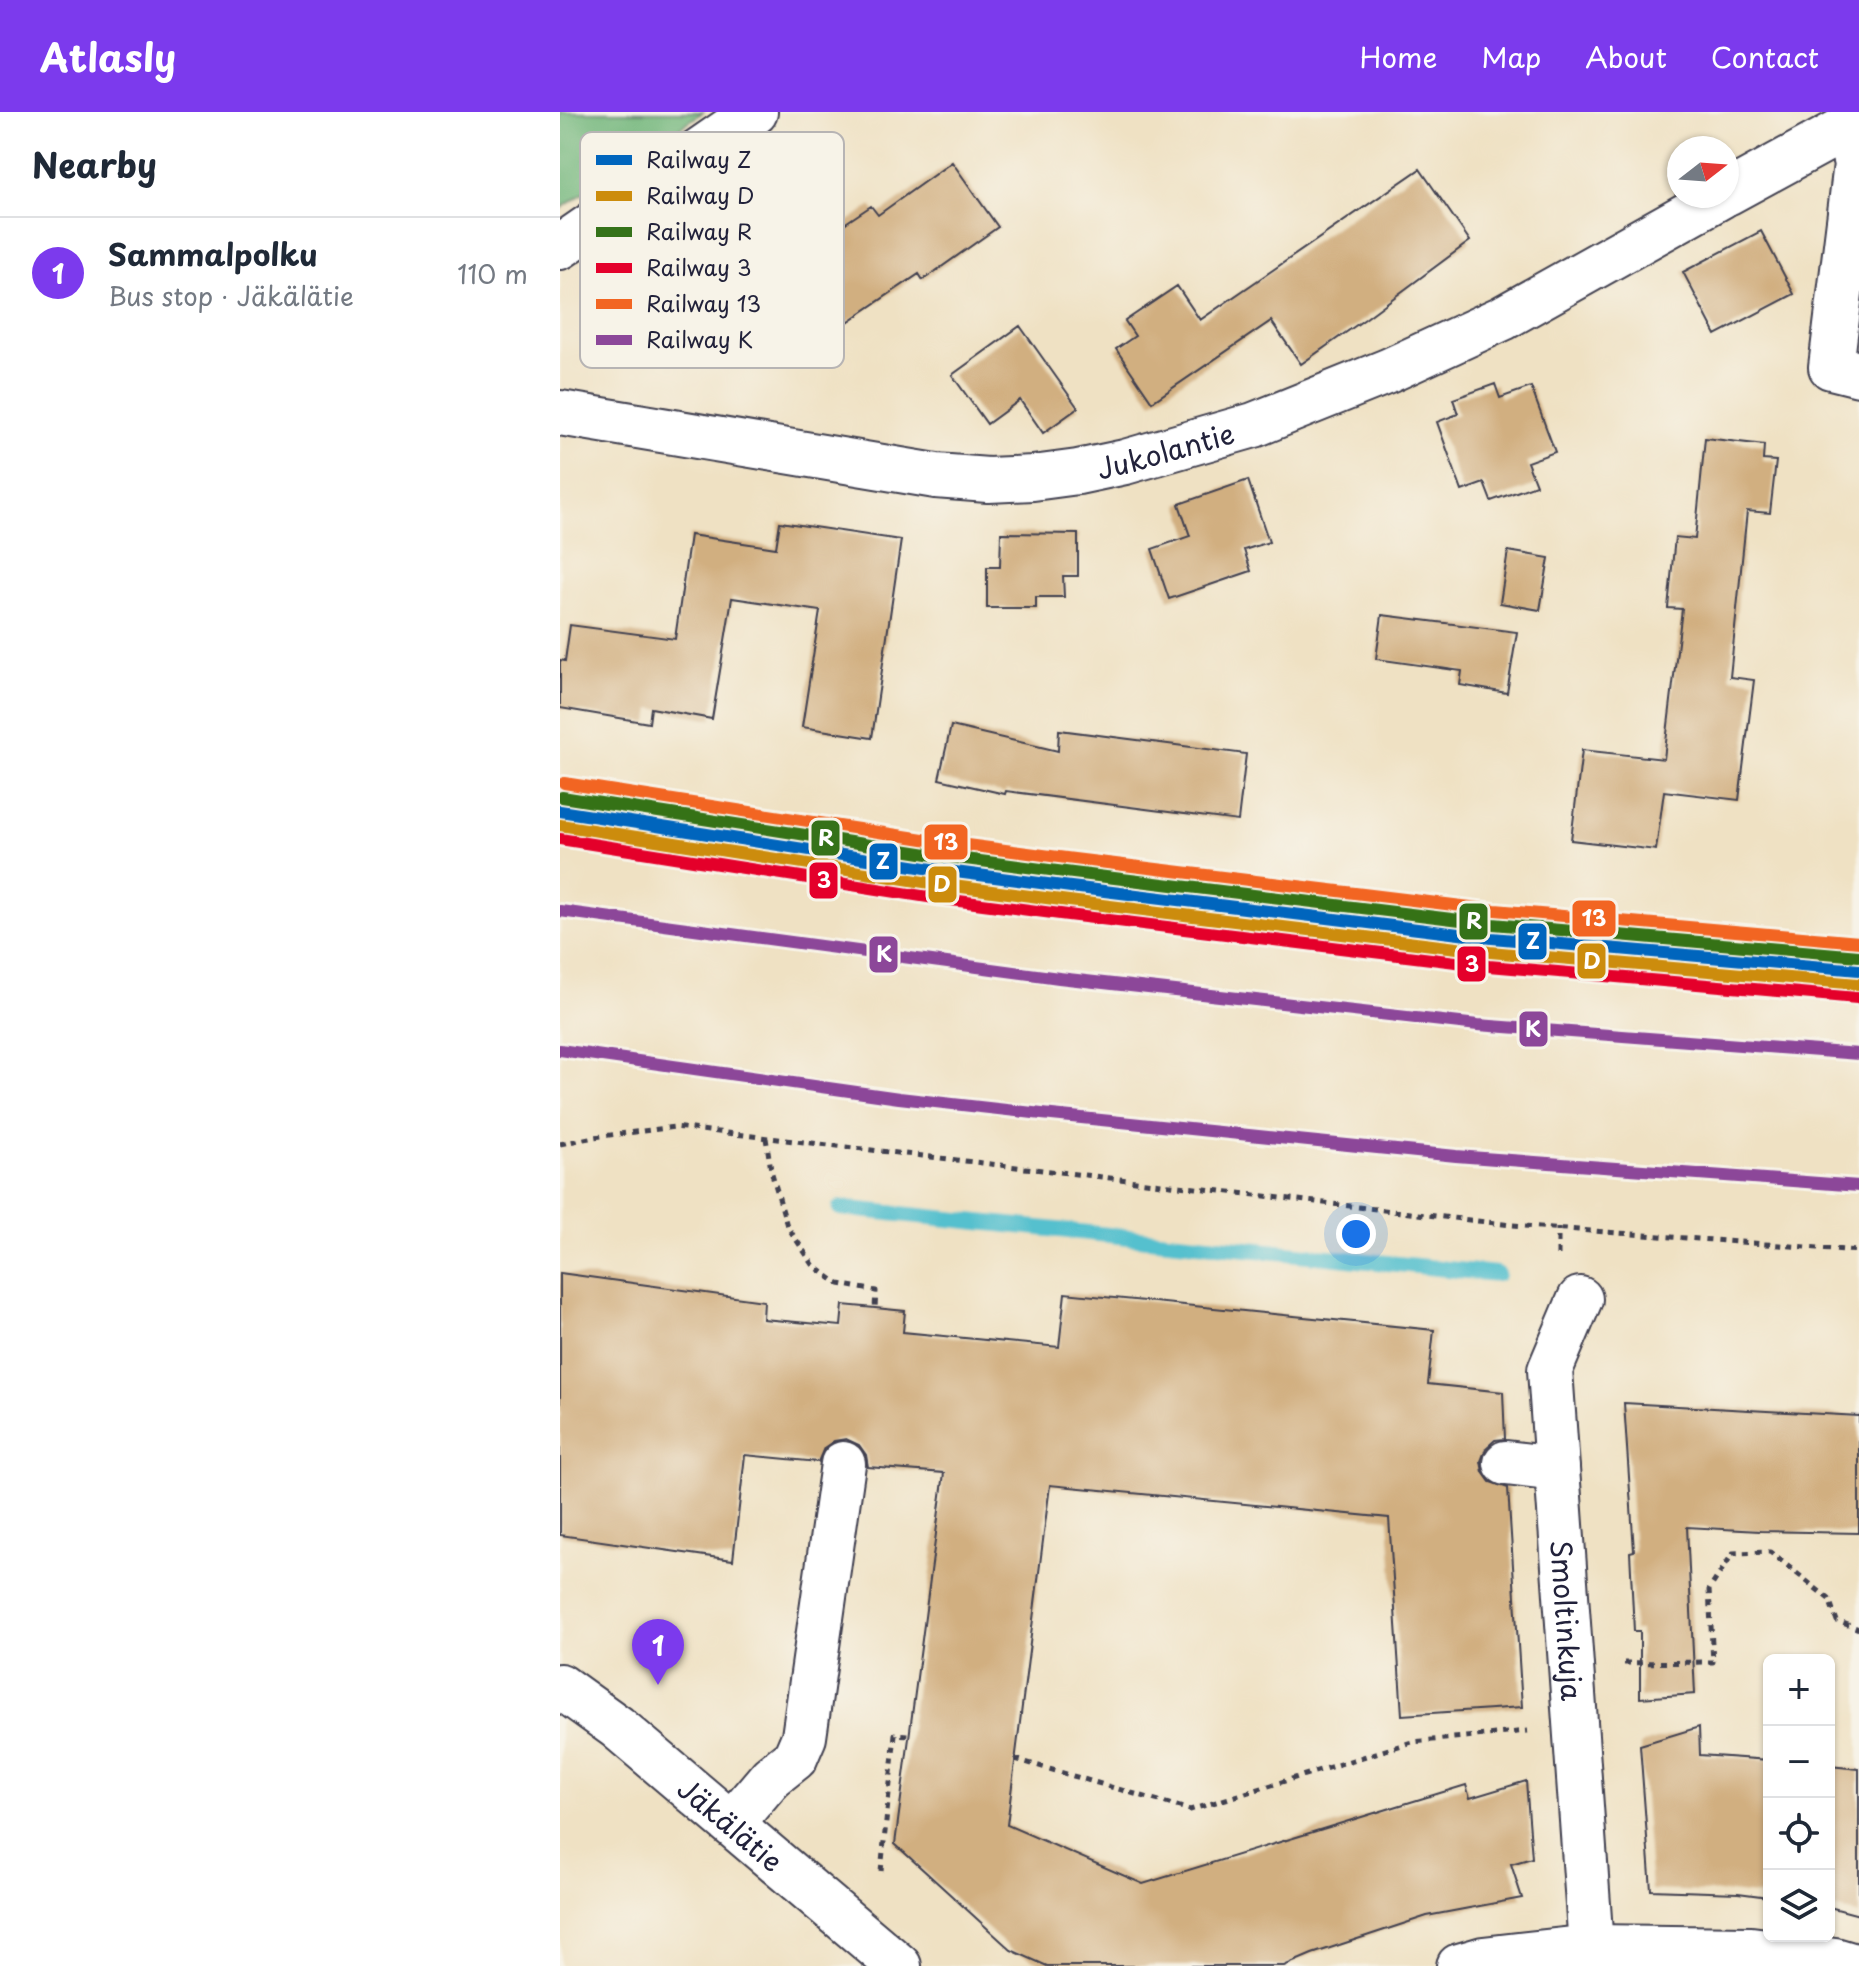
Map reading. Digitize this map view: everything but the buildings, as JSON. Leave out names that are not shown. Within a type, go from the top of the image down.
[{"type":"street","points":[[726,132],[755,112]]},
{"type":"street","points":[[1739,186],[1853,124],[1856,164],[1845,371]]},
{"type":"street","name":"Jukolantie","points":[[560,413],[936,476],[988,480],[1078,472],[1125,462],[1254,425],[1388,371],[1503,318],[1700,208]]},
{"type":"street","points":[[560,247],[580,233]]},
{"type":"street","name":"Smoltinkuja","points":[[1580,1299],[1550,1370],[1591,1947]]},
{"type":"street","points":[[1506,1463],[1557,1469]]},
{"type":"street","points":[[732,1823],[771,1777],[795,1758],[804,1737],[843,1464]]},
{"type":"street","name":"Jäkälätie","points":[[560,1686],[617,1727],[899,1966]]},
{"type":"street","points":[[1459,1966],[1483,1959],[1591,1947],[1751,1949],[1835,1960],[1855,1966]]},
{"type":"path","points":[[560,1144],[675,1127],[1512,1225],[1859,1251]]},
{"type":"path","points":[[766,1138],[771,1170],[787,1226],[814,1266],[839,1284],[876,1291],[875,1308]]},
{"type":"path","points":[[1624,1663],[1713,1662],[1709,1590],[1733,1553],[1770,1552],[1829,1599],[1837,1621],[1859,1629]]},
{"type":"path","points":[[1015,1759],[1190,1810],[1412,1742],[1528,1731]]},
{"type":"path","points":[[881,1871],[895,1734],[909,1735]]},
{"type":"green space","points":[[560,112],[703,112],[674,132],[580,132],[580,195],[560,209]]},
{"type":"waterway","points":[[840,1208],[1497,1274]]},
{"type":"rail line","name":"13","points":[[564,783],[936,841],[1074,859],[1495,910],[1859,942]]},
{"type":"rail line","name":"R","points":[[562,797],[934,855],[1073,873],[1493,924],[1859,956]]},
{"type":"rail line","name":"Z","points":[[560,811],[932,869],[1071,887],[1492,938],[1859,970]]},
{"type":"rail line","name":"D","points":[[560,825],[930,883],[1069,901],[1490,952],[1858,984]]},
{"type":"rail line","name":"3","points":[[560,839],[928,897],[1068,915],[1489,966],[1857,998]]},
{"type":"rail line","name":"K","points":[[560,911],[1059,978],[1478,1025],[1859,1054]]},
{"type":"rail line","name":"K","points":[[560,1050],[899,1098],[1042,1114],[1456,1156],[1859,1186]]},
{"type":"place","name":"Sammalpolku","points":[[658,1685]]}]
